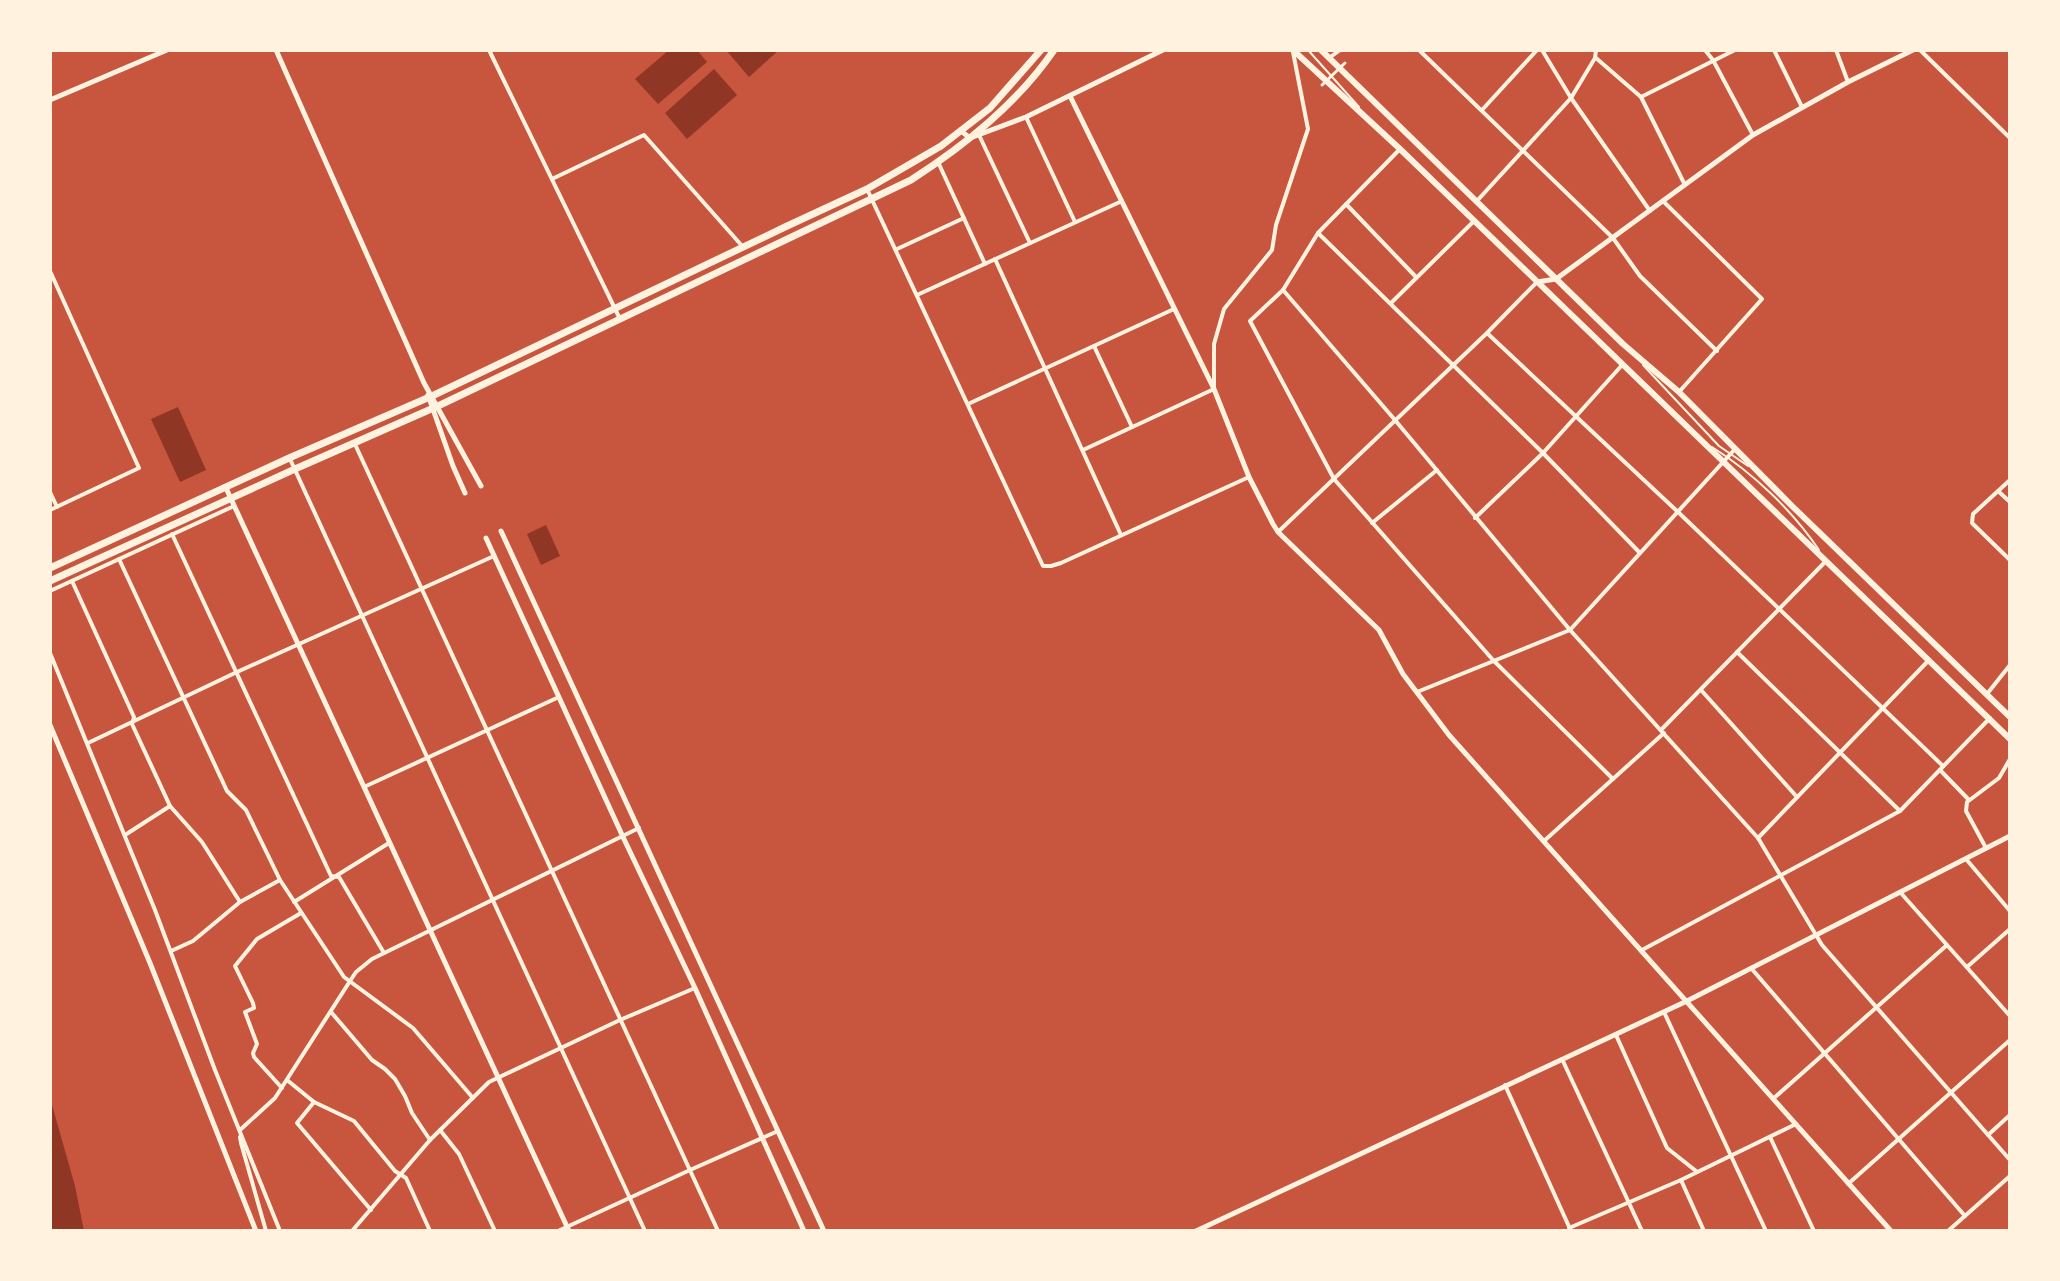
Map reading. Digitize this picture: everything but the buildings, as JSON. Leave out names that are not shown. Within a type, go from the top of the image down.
[{"type":"main road","points":[[50,568],[430,397],[867,189],[941,146],[990,108],[1041,50]]},
{"type":"main road","points":[[50,581],[233,503],[295,469],[435,407],[911,180],[995,118],[1054,50]]},
{"type":"main road","points":[[1293,50],[1400,149],[1694,435],[1761,475],[2010,717]]},
{"type":"main road","points":[[1321,50],[1623,344],[1679,392],[1729,455],[1826,561],[2010,739]]},
{"type":"street","points":[[50,100],[167,50]]},
{"type":"street","points":[[276,50],[430,397],[481,486]]},
{"type":"street","points":[[489,50],[620,320]]},
{"type":"street","points":[[961,131],[974,136],[1026,117],[1163,50]]},
{"type":"street","points":[[1214,389],[1214,344],[1224,309],[1272,250],[1276,225],[1308,129],[1293,50]]},
{"type":"street","points":[[1329,58],[1340,50]]},
{"type":"street","points":[[1419,50],[1613,238],[1640,276],[1717,351]]},
{"type":"street","points":[[1482,110],[1539,50],[1650,211]]},
{"type":"street","points":[[1476,202],[1571,98],[1595,58],[1596,50]]},
{"type":"street","points":[[1705,50],[1753,135]]},
{"type":"street","points":[[1641,97],[1735,50]]},
{"type":"street","points":[[1774,50],[1802,107]]},
{"type":"street","points":[[1836,50],[1848,82]]},
{"type":"street","points":[[1278,532],[1537,282],[1556,279],[1753,135],[1913,50]]},
{"type":"street","points":[[1920,50],[2010,138]]},
{"type":"street","points":[[1595,58],[1641,97],[1685,185]]},
{"type":"street","points":[[1322,85],[1345,63]]},
{"type":"street","points":[[1070,96],[1214,389],[1249,477],[1278,532],[1379,630],[1403,674],[1449,735],[1891,1231]]},
{"type":"street","points":[[1026,117],[1075,222]]},
{"type":"street","points":[[552,179],[644,135],[743,247]]},
{"type":"street","points":[[974,136],[1030,243]]},
{"type":"street","points":[[1400,149],[1318,233],[1283,290],[1250,321],[1334,479],[1493,660],[1613,779]]},
{"type":"street","points":[[938,162],[985,264]]},
{"type":"street","points":[[867,189],[1043,566],[1061,563],[1249,477]]},
{"type":"street","points":[[917,295],[1122,201]]},
{"type":"street","points":[[1663,201],[1762,299],[1679,392]]},
{"type":"street","points":[[1346,204],[1416,277]]},
{"type":"street","points":[[896,249],[964,218]]},
{"type":"street","points":[[1391,303],[1474,221]]},
{"type":"street","points":[[1318,233],[1543,453],[1640,553]]},
{"type":"street","points":[[995,259],[1121,535]]},
{"type":"street","points":[[50,271],[139,468],[50,510]]},
{"type":"street","points":[[1283,290],[1570,630],[1758,838],[1816,935],[2010,1160]]},
{"type":"street","points":[[968,404],[1174,309]]},
{"type":"street","points":[[1487,333],[1883,709],[1969,800]]},
{"type":"street","points":[[1094,346],[1132,427]]},
{"type":"street","points":[[1475,518],[1543,453],[1623,364]]},
{"type":"street","points":[[1083,450],[1214,389]]},
{"type":"street","points":[[435,407],[453,466],[465,493]]},
{"type":"street","points":[[354,442],[718,1231]]},
{"type":"street","points":[[1417,692],[1570,630],[1729,455]]},
{"type":"street","points":[[289,458],[645,1231]]},
{"type":"street","points":[[1372,523],[1437,470]]},
{"type":"street","points":[[2010,480],[1973,514],[1972,523],[2010,560]]},
{"type":"street","points":[[226,488],[568,1229]]},
{"type":"street","points":[[1998,491],[2010,502]]},
{"type":"street","points":[[50,492],[57,507]]},
{"type":"street","points":[[50,591],[119,559],[170,530],[331,876],[339,877],[384,953]]},
{"type":"street","points":[[501,531],[824,1231]]},
{"type":"street","points":[[486,538],[804,1231]]},
{"type":"street","points":[[88,743],[494,556]]},
{"type":"street","points":[[119,559],[227,791],[246,810],[280,880],[301,913],[344,977],[413,1028],[473,1098]]},
{"type":"street","points":[[1543,842],[1663,732],[1826,561]]},
{"type":"street","points":[[72,581],[134,717],[132,724],[170,806],[202,842],[240,902]]},
{"type":"street","points":[[1737,652],[1900,811]]},
{"type":"street","points":[[50,653],[280,1231]]},
{"type":"street","points":[[1758,838],[1929,660]]},
{"type":"street","points":[[1987,694],[2010,665]]},
{"type":"street","points":[[1701,690],[1797,797]]},
{"type":"street","points":[[364,787],[559,697]]},
{"type":"street","points":[[1642,950],[1900,811],[1990,718]]},
{"type":"street","points":[[50,725],[161,990],[256,1231]]},
{"type":"street","points":[[1986,848],[1966,811],[1967,802],[1999,778],[2010,759]]},
{"type":"street","points":[[125,836],[170,806]]},
{"type":"street","points":[[240,1130],[275,1098],[350,981],[363,967],[384,953],[639,828]]},
{"type":"street","points":[[1201,1230],[1687,1001],[2010,836]]},
{"type":"street","points":[[294,902],[389,843]]},
{"type":"street","points":[[1966,859],[2010,911]]},
{"type":"street","points":[[171,951],[193,941],[240,902],[280,880]]},
{"type":"street","points":[[1900,892],[2010,1016]]},
{"type":"street","points":[[282,1088],[254,1057],[257,1044],[245,1012],[254,1008],[253,1003],[235,966],[257,939],[301,913]]},
{"type":"street","points":[[1967,967],[2010,929]]},
{"type":"street","points":[[1774,1098],[1947,945]]},
{"type":"street","points":[[1751,968],[1965,1216]]},
{"type":"street","points":[[352,1231],[430,1140],[497,1076],[695,988]]},
{"type":"street","points":[[1664,1011],[1766,1231]]},
{"type":"street","points":[[331,1012],[372,1060],[395,1079],[430,1140]]},
{"type":"street","points":[[1616,1034],[1667,1148],[1696,1171]]},
{"type":"street","points":[[1848,1184],[2010,1040]]},
{"type":"street","points":[[1562,1059],[1642,1231]]},
{"type":"street","points":[[287,1080],[314,1102],[354,1121],[395,1171],[406,1178],[430,1231]]},
{"type":"street","points":[[1505,1085],[1570,1230],[1796,1124]]},
{"type":"street","points":[[314,1102],[297,1123],[371,1210]]},
{"type":"street","points":[[1988,1135],[2010,1115]]},
{"type":"street","points":[[240,1130],[266,1231]]},
{"type":"street","points":[[440,1130],[459,1154],[495,1231]]},
{"type":"street","points":[[558,1231],[778,1131]]},
{"type":"street","points":[[1770,1137],[1814,1231]]},
{"type":"street","points":[[1948,1231],[2010,1176]]},
{"type":"street","points":[[1681,1180],[1704,1231]]},
{"type":"lane","points":[[1308,50],[1375,126]]},
{"type":"lane","points":[[1623,344],[1729,455]]},
{"type":"shaded area","points":[[669,50],[697,50],[707,62],[658,104],[635,79]]},
{"type":"shaded area","points":[[726,50],[779,50],[749,77]]},
{"type":"shaded area","points":[[714,69],[737,95],[687,139],[665,113]]},
{"type":"shaded area","points":[[178,407],[206,470],[180,482],[151,419]]},
{"type":"shaded area","points":[[546,525],[560,556],[541,565],[527,534]]},
{"type":"shaded area","points":[[50,1098],[75,1186],[84,1231],[50,1231]]}]
